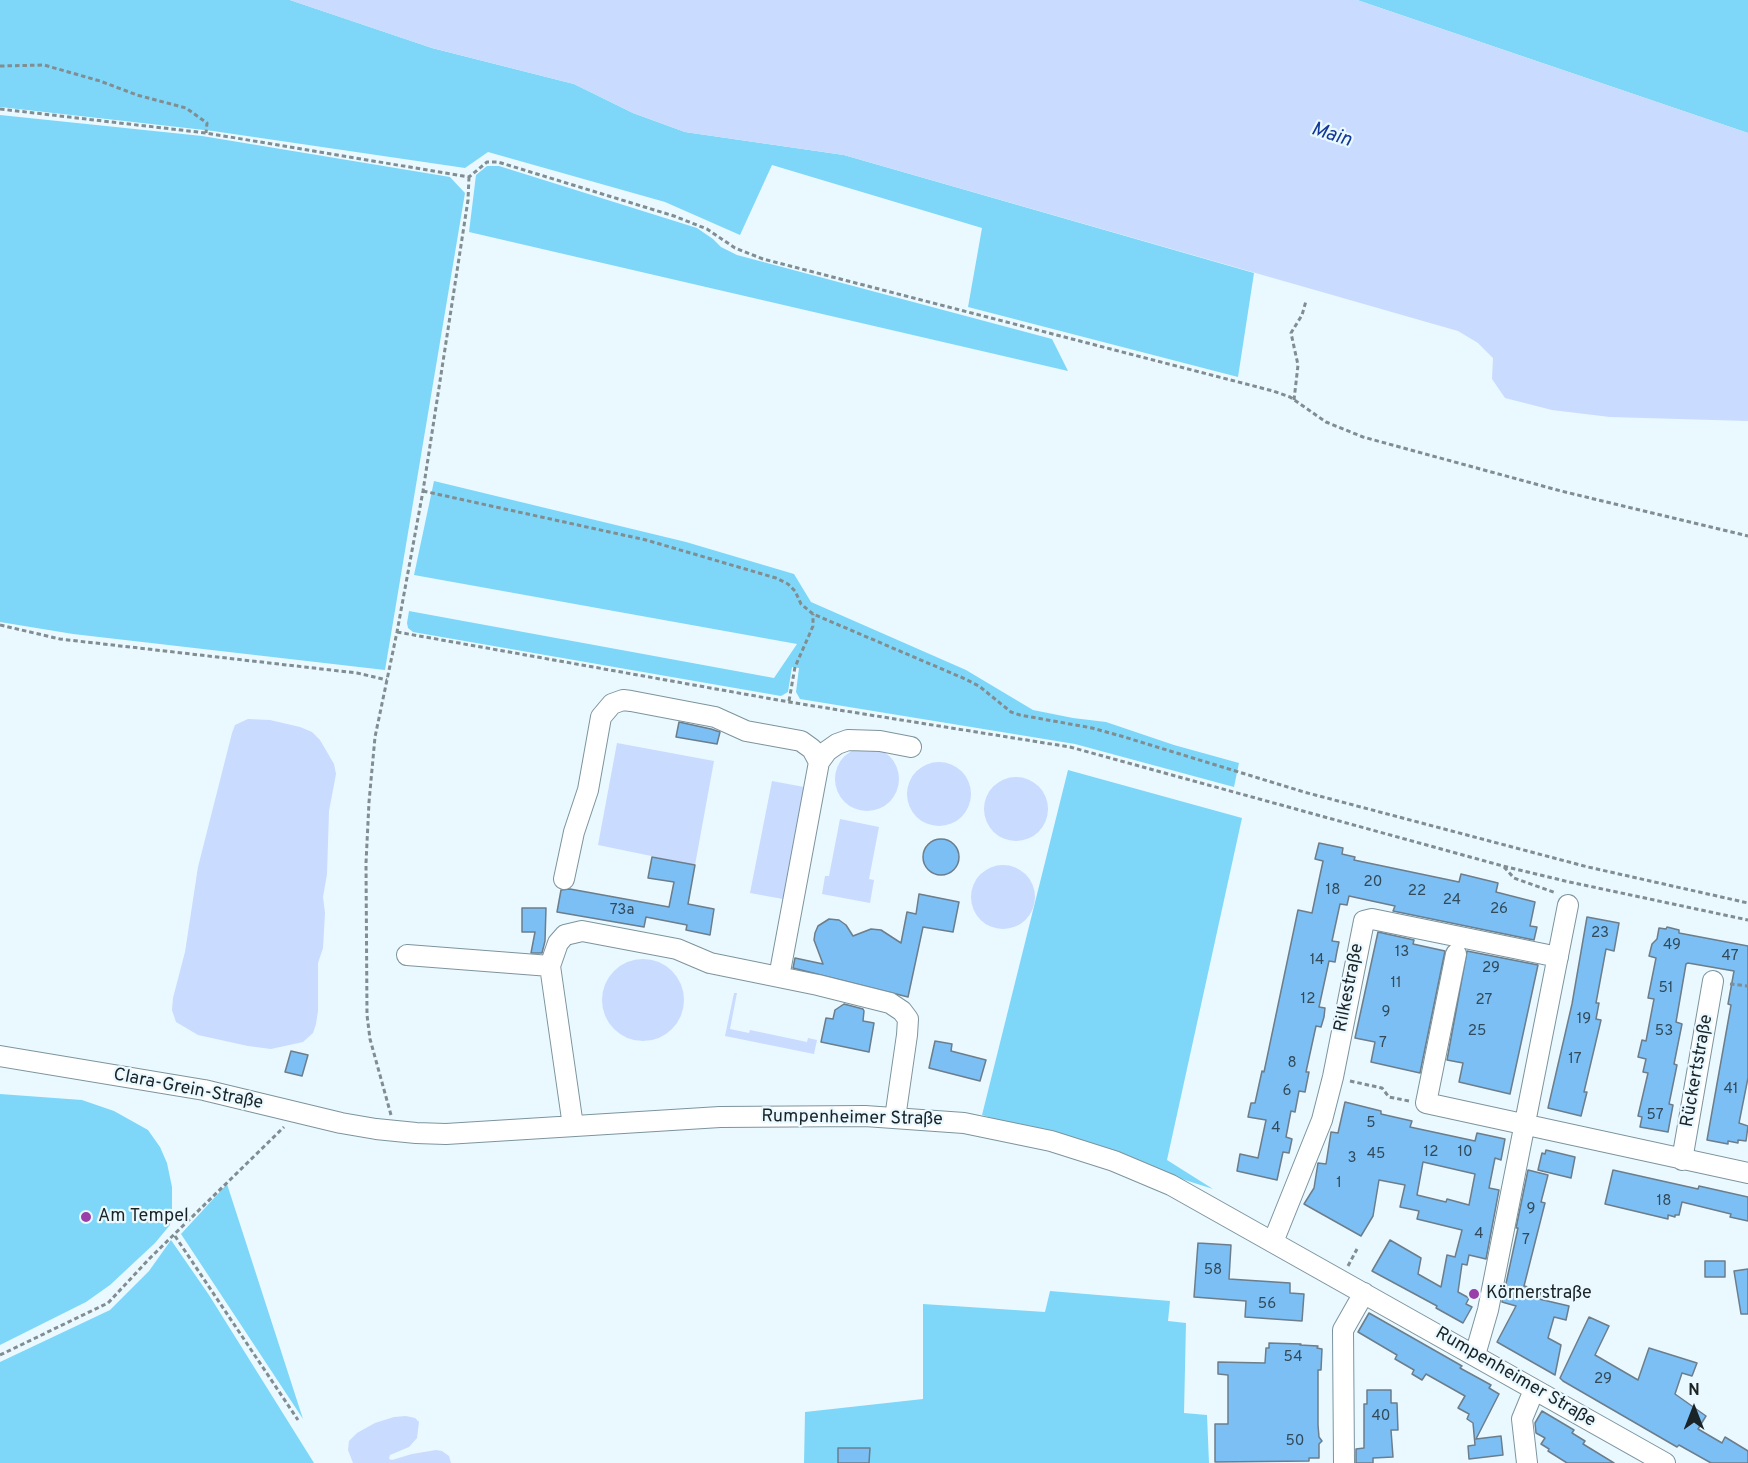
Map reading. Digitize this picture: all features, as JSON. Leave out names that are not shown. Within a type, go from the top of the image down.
[{"type":"street","points":[[564,879],[574,832],[588,790],[601,717],[612,704],[631,701],[715,717],[746,731],[801,741],[812,749],[819,762]]},
{"type":"street","points":[[779,977],[819,762],[827,751],[848,740],[880,741],[911,747]]},
{"type":"street","points":[[1475,1355],[1488,1310],[1568,905]]},
{"type":"street","name":"Rilkestraße","points":[[1273,1242],[1319,1130],[1333,1077],[1362,926],[1367,919],[1558,957]]},
{"type":"street","points":[[573,1126],[550,966],[558,942],[565,935],[582,931],[677,949],[710,963],[890,1003],[902,1011],[908,1019],[908,1035],[894,1118]]},
{"type":"street","points":[[1456,954],[1426,1103],[1748,1173]]},
{"type":"street","points":[[407,955],[550,966]]},
{"type":"street","name":"Rückertstraße","points":[[1682,1160],[1713,981]]},
{"type":"street","name":"Clara-Grein-Straße","points":[[0,1056],[204,1090],[376,1129]]},
{"type":"street","name":"Rumpenheimer Straße","points":[[376,1129],[446,1134],[720,1117],[865,1116],[964,1123],[1051,1141],[1086,1151],[1171,1185],[1665,1463]]},
{"type":"street","points":[[1344,1463],[1343,1330],[1364,1293]]},
{"type":"street","points":[[1527,1463],[1522,1419],[1534,1390]]},
{"type":"path","points":[[0,66],[44,65],[186,108],[207,123],[206,133]]},
{"type":"path","points":[[0,109],[206,133],[469,177]]},
{"type":"path","points":[[396,1132],[370,1039],[367,1015],[366,863],[369,802],[375,737],[423,491],[468,200],[469,177],[480,165],[487,162],[498,162],[674,216],[707,229],[735,248],[763,259],[1262,388],[1294,400],[1326,422],[1363,437],[1748,536]]},
{"type":"path","points":[[1294,400],[1298,365],[1291,333],[1302,315],[1306,301]]},
{"type":"path","points":[[423,491],[646,540],[776,578],[788,584],[795,591],[801,604],[813,614],[963,678],[979,686],[1011,712],[1020,715],[1092,728],[1304,792],[1565,862],[1748,903]]},
{"type":"path","points":[[789,702],[795,667],[813,626],[813,614]]},
{"type":"path","points":[[0,626],[60,639],[357,673],[387,680]]},
{"type":"path","points":[[397,632],[789,702],[1070,747],[1503,866],[1748,920]]},
{"type":"path","points":[[1503,866],[1514,878],[1555,893],[1568,905]]},
{"type":"path","points":[[1333,1077],[1382,1088],[1389,1097],[1426,1103]]},
{"type":"path","points":[[0,1355],[108,1303],[149,1259],[298,1113]]},
{"type":"path","points":[[175,1236],[298,1420]]},
{"type":"shaded area","points":[[0,0],[290,0],[432,48],[574,84],[633,113],[685,132],[844,155],[1254,273],[1238,377],[968,307],[982,228],[772,165],[740,235],[665,202],[488,152],[465,168],[213,131],[0,107]]},
{"type":"shaded area","points":[[1357,0],[1748,0],[1748,133]]},
{"type":"shaded area","points":[[0,115],[202,136],[450,177],[465,193],[385,670],[73,634],[0,622]]},
{"type":"shaded area","points":[[487,166],[499,166],[697,228],[721,247],[737,255],[1052,339],[1068,371],[469,232],[476,175]]},
{"type":"shaded area","points":[[434,481],[686,542],[794,574],[811,602],[966,670],[1033,710],[1106,722],[1174,745],[1239,763],[1234,787],[1075,744],[800,699],[796,692],[799,668],[792,667],[788,692],[781,696],[413,632],[408,628],[407,623],[409,611],[774,678],[797,644],[414,575]]},
{"type":"shaded area","points":[[1068,770],[1242,818],[1167,1160],[1213,1189],[982,1115]]},
{"type":"shaded area","name":"Am Tempel","points":[[0,1094],[82,1100],[114,1111],[148,1130],[160,1147],[167,1163],[172,1187],[172,1209],[170,1225],[155,1243],[110,1285],[86,1302],[0,1345]]},
{"type":"shaded area","points":[[227,1184],[303,1419],[181,1234]]},
{"type":"shaded area","points":[[171,1240],[209,1295],[314,1463],[0,1463],[0,1362],[110,1310],[149,1271]]},
{"type":"shaded area","points":[[1050,1291],[1170,1301],[1168,1321],[1186,1323],[1184,1413],[1207,1415],[1209,1463],[804,1463],[805,1412],[923,1399],[923,1304],[1045,1312]]},
{"type":"water","name":"Main","points":[[290,0],[1357,0],[1748,133],[1748,421],[1610,417],[1552,410],[1505,398],[1492,379],[1493,358],[1478,343],[1458,331],[844,155],[685,132],[633,113],[574,84],[432,48]]},
{"type":"water","points":[[248,719],[270,720],[312,732],[320,740],[334,764],[336,774],[329,811],[327,874],[323,897],[325,913],[323,948],[318,963],[316,1024],[313,1033],[303,1042],[271,1049],[198,1035],[176,1022],[172,1010],[185,952],[198,867],[232,733],[235,725]]},
{"type":"water","points":[[617,743],[714,761],[695,865],[598,845]]},
{"type":"water","points":[[867,747],[879,749],[890,756],[897,767],[899,779],[897,791],[890,802],[879,809],[867,811],[855,809],[844,802],[837,791],[835,779],[837,767],[844,756],[855,749]]},
{"type":"water","points":[[933,762],[945,762],[962,771],[969,782],[971,794],[969,806],[962,817],[945,826],[933,826],[921,821],[912,812],[907,800],[907,788],[912,776],[921,767]]},
{"type":"water","points":[[1010,777],[1022,777],[1039,786],[1046,797],[1048,809],[1046,821],[1039,832],[1022,841],[1010,841],[998,836],[989,827],[984,815],[984,803],[989,791],[998,782]]},
{"type":"water","points":[[772,781],[804,787],[783,899],[750,893]]},
{"type":"water","points":[[840,819],[879,827],[869,879],[874,880],[870,903],[822,894],[825,876],[829,876]]},
{"type":"water","points":[[997,865],[1009,865],[1026,874],[1033,885],[1035,897],[1033,909],[1026,920],[1009,929],[997,929],[985,924],[976,915],[971,903],[971,891],[976,879],[985,870]]},
{"type":"water","points":[[643,959],[659,962],[672,971],[681,984],[684,1000],[681,1016],[672,1029],[659,1038],[643,1041],[627,1038],[614,1029],[605,1016],[602,1000],[605,984],[614,971],[627,962]]},
{"type":"water","points":[[734,993],[737,993],[730,1029],[749,1033],[750,1030],[807,1042],[808,1038],[817,1040],[814,1054],[725,1036]]},
{"type":"water","points":[[406,1416],[415,1418],[419,1422],[417,1438],[409,1447],[390,1455],[389,1459],[436,1450],[449,1456],[451,1463],[353,1463],[348,1450],[349,1441],[357,1433],[375,1423]]},
{"type":"building","points":[[679,722],[720,732],[717,744],[676,737]]},
{"type":"building","points":[[941,839],[954,844],[959,857],[954,870],[941,875],[928,870],[923,857],[928,844]]},
{"type":"building","points":[[1319,843],[1343,848],[1342,854],[1355,857],[1354,860],[1459,882],[1461,874],[1498,883],[1496,892],[1535,902],[1530,926],[1537,927],[1534,940],[1393,911],[1395,906],[1349,896],[1347,905],[1340,904],[1332,941],[1339,942],[1335,962],[1329,961],[1319,1007],[1325,1008],[1324,1017],[1321,1027],[1316,1026],[1306,1072],[1309,1072],[1305,1092],[1299,1091],[1295,1112],[1291,1111],[1286,1137],[1292,1139],[1289,1153],[1283,1152],[1277,1180],[1237,1171],[1240,1154],[1258,1158],[1266,1120],[1248,1117],[1251,1103],[1255,1103],[1262,1071],[1264,1072],[1298,910],[1312,913],[1323,861],[1315,859]]},
{"type":"building","points":[[652,857],[695,865],[688,904],[714,909],[710,935],[686,930],[687,925],[646,917],[644,927],[557,912],[561,890],[570,889],[669,907],[674,882],[648,878]]},
{"type":"building","points":[[919,894],[959,902],[953,932],[923,927],[908,997],[793,968],[795,958],[823,964],[814,940],[818,926],[829,919],[839,920],[846,925],[853,936],[871,929],[881,930],[901,943],[907,912],[916,914]]},
{"type":"building","points":[[522,908],[546,908],[545,941],[542,953],[531,953],[535,932],[522,932]]},
{"type":"building","points":[[1587,917],[1619,923],[1614,951],[1606,949],[1596,1003],[1599,1003],[1596,1019],[1601,1020],[1584,1092],[1587,1092],[1581,1116],[1548,1108],[1572,1004]]},
{"type":"building","points":[[1667,927],[1679,930],[1679,933],[1748,946],[1748,1078],[1739,1123],[1748,1126],[1746,1141],[1738,1140],[1738,1143],[1728,1141],[1728,1144],[1707,1140],[1731,1005],[1728,1004],[1734,971],[1688,963],[1676,1022],[1682,1024],[1674,1064],[1677,1065],[1669,1104],[1673,1105],[1668,1132],[1640,1127],[1642,1117],[1638,1116],[1648,1073],[1643,1072],[1646,1059],[1638,1057],[1642,1040],[1646,1041],[1654,999],[1648,998],[1656,958],[1649,956],[1652,944],[1657,939],[1659,928],[1666,929]]},
{"type":"building","points":[[1378,932],[1414,940],[1413,944],[1445,951],[1420,1073],[1371,1062],[1375,1042],[1355,1038]]},
{"type":"building","points":[[1467,951],[1538,965],[1510,1094],[1459,1082],[1463,1063],[1447,1060]]},
{"type":"building","points":[[844,1004],[863,1009],[863,1021],[874,1023],[869,1052],[821,1042],[826,1018],[833,1019],[835,1010]]},
{"type":"building","points":[[935,1041],[952,1044],[951,1051],[986,1060],[980,1081],[929,1068]]},
{"type":"building","points":[[291,1051],[308,1055],[302,1076],[285,1072]]},
{"type":"building","points":[[1345,1102],[1412,1121],[1410,1127],[1475,1141],[1477,1133],[1505,1139],[1501,1160],[1495,1158],[1489,1188],[1499,1190],[1486,1259],[1469,1255],[1467,1265],[1462,1264],[1458,1292],[1469,1298],[1466,1304],[1472,1307],[1463,1323],[1436,1308],[1437,1306],[1372,1271],[1390,1240],[1421,1258],[1418,1274],[1441,1287],[1447,1255],[1455,1257],[1462,1230],[1417,1219],[1419,1211],[1400,1207],[1405,1185],[1379,1180],[1373,1216],[1361,1236],[1304,1204],[1314,1188],[1318,1163],[1326,1164],[1331,1132],[1338,1133]],"holes":[[[1423,1162],[1475,1174],[1469,1205],[1417,1195]]]},
{"type":"building","points":[[1546,1150],[1575,1157],[1571,1178],[1538,1170],[1542,1153],[1545,1154]]},
{"type":"building","points":[[1528,1170],[1548,1175],[1541,1202],[1545,1203],[1524,1286],[1541,1290],[1539,1299],[1569,1306],[1566,1320],[1554,1317],[1548,1338],[1561,1345],[1555,1375],[1497,1342],[1516,1306],[1502,1302]]},
{"type":"building","points":[[1613,1170],[1698,1189],[1699,1186],[1748,1197],[1748,1221],[1730,1217],[1731,1214],[1682,1202],[1679,1215],[1675,1217],[1668,1215],[1668,1219],[1605,1204]]},
{"type":"building","points":[[1198,1243],[1231,1245],[1229,1279],[1290,1283],[1290,1293],[1304,1294],[1302,1321],[1245,1317],[1246,1301],[1194,1297]]},
{"type":"building","points":[[1705,1261],[1725,1261],[1725,1277],[1705,1277]]},
{"type":"building","points":[[1748,1269],[1748,1314],[1741,1314],[1734,1271]]},
{"type":"building","points":[[1369,1313],[1491,1385],[1489,1388],[1499,1394],[1476,1439],[1501,1436],[1503,1455],[1469,1459],[1468,1446],[1475,1445],[1473,1423],[1467,1419],[1469,1414],[1458,1408],[1465,1396],[1426,1374],[1422,1380],[1412,1374],[1414,1370],[1395,1359],[1397,1355],[1358,1332]]},
{"type":"building","points":[[1589,1317],[1609,1326],[1595,1355],[1638,1380],[1649,1348],[1697,1363],[1692,1376],[1682,1373],[1675,1394],[1706,1416],[1698,1429],[1722,1443],[1725,1437],[1748,1451],[1748,1463],[1711,1463],[1679,1445],[1677,1447],[1563,1381],[1560,1378]]},
{"type":"building","points":[[1269,1343],[1301,1344],[1318,1346],[1317,1348],[1322,1349],[1321,1370],[1318,1370],[1318,1425],[1319,1437],[1322,1441],[1319,1444],[1319,1458],[1309,1458],[1309,1461],[1215,1462],[1215,1424],[1228,1424],[1228,1375],[1218,1374],[1218,1362],[1265,1363],[1266,1348],[1269,1348]]},
{"type":"building","points":[[1367,1390],[1391,1390],[1391,1403],[1397,1403],[1398,1430],[1391,1430],[1393,1457],[1373,1458],[1373,1463],[1356,1463],[1356,1449],[1364,1448],[1364,1404],[1367,1404]]},
{"type":"building","points":[[1542,1411],[1574,1430],[1572,1433],[1585,1441],[1583,1444],[1614,1463],[1567,1463],[1548,1451],[1549,1449],[1541,1444],[1545,1438],[1536,1433],[1535,1423]]},
{"type":"building","points":[[838,1448],[870,1448],[869,1463],[838,1463]]},
{"type":"place","name":"Am Tempel","points":[[86,1217]]},
{"type":"place","name":"Körnerstraße","points":[[1474,1294]]}]
